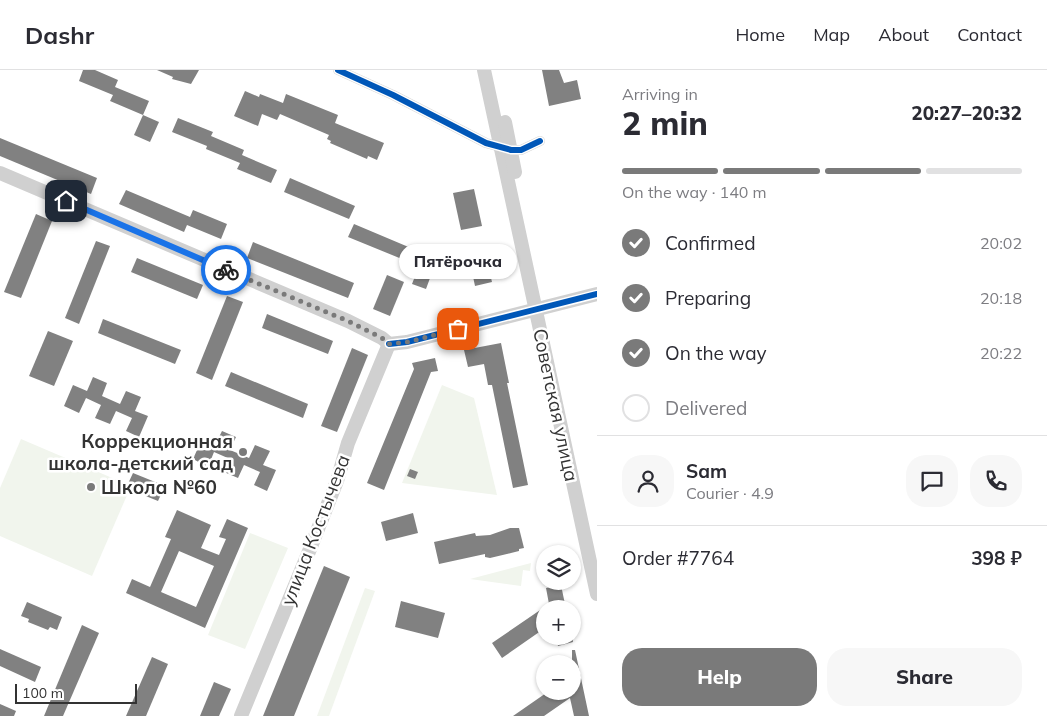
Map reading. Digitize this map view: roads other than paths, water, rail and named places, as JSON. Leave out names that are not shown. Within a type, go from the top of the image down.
[{"type":"main road","name":"Советская улица","points":[[484,70],[506,148]]},
{"type":"main road","name":"Советская улица","points":[[494,70],[506,148],[597,594]]},
{"type":"main road","points":[[0,173],[348,321],[382,338],[389,344],[408,342],[597,294]]},
{"type":"main road","name":"Советская улица","points":[[539,309],[597,552]]},
{"type":"main road","name":"улица Костычева","points":[[241,716],[310,549],[336,481],[348,443],[389,344]]},
{"type":"street","points":[[338,70],[393,95],[486,143],[521,150],[540,141]]},
{"type":"place","name":"Пятёрочка","points":[[458,329]]},
{"type":"place","name":"Коррекционная школа-детский сад","points":[[243,452]]},
{"type":"place","name":"Школа №60","points":[[91,487]]}]
